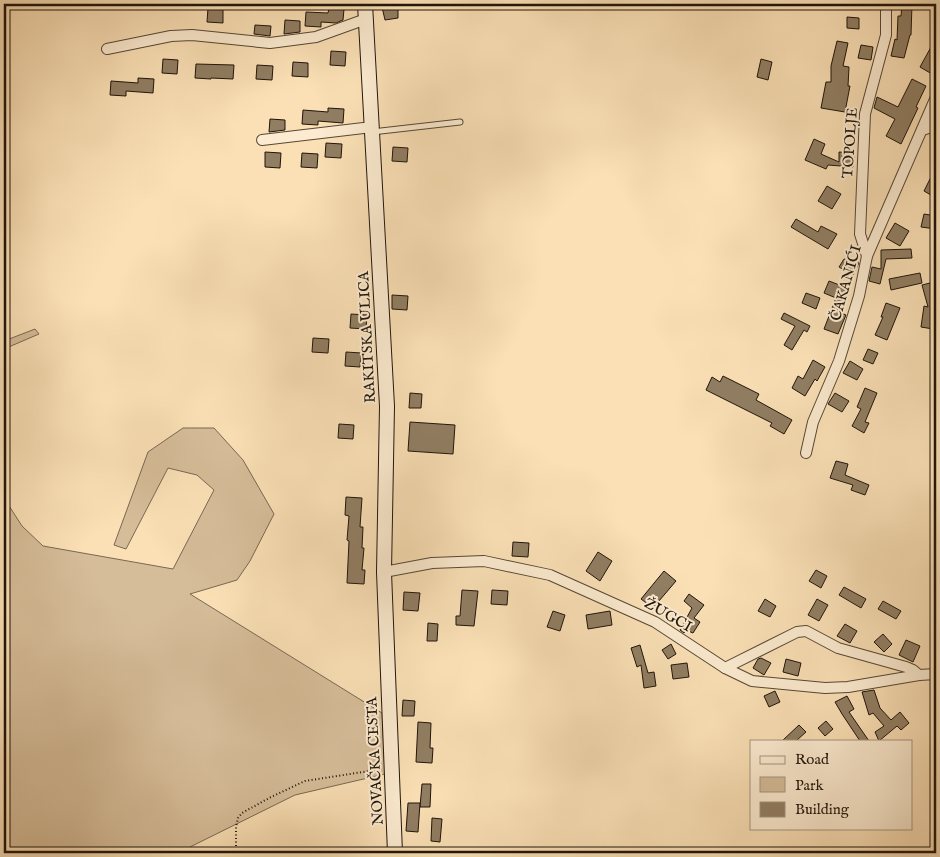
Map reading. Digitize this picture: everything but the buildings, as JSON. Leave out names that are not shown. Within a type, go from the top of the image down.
[{"type":"street","name":"RAKITSKA ULICA","points":[[365,4],[387,406],[384,572],[387,668]]},
{"type":"street","name":"TOPOLJE","points":[[867,256],[860,234],[865,114],[886,35],[886,4]]},
{"type":"street","points":[[106,49],[170,36],[192,35],[270,43],[316,37],[366,19]]},
{"type":"street","name":"ČAKANIĆI","points":[[806,453],[813,422],[839,361],[856,306],[867,256],[936,96]]},
{"type":"street","points":[[922,130],[936,126]]},
{"type":"street","points":[[262,140],[372,130]]},
{"type":"street","name":"ŽUGCI","points":[[384,572],[432,563],[484,561],[550,575],[655,622],[725,668],[752,681],[825,688],[848,687],[936,674]]},
{"type":"street","points":[[725,668],[797,632],[806,631],[838,648],[906,667],[919,675]]},
{"type":"street","name":"NOVAČKA CESTA","points":[[387,668],[395,853]]},
{"type":"lane","points":[[372,130],[460,122]]},
{"type":"path","points":[[236,853],[236,827],[238,818],[242,813],[271,797],[305,782],[391,767]]},
{"type":"green space","points":[[35,329],[39,334],[4,349],[4,341]]},
{"type":"green space","points":[[183,428],[214,428],[243,460],[274,514],[250,561],[237,580],[190,594],[382,713],[385,774],[295,795],[181,853],[4,853],[4,498],[22,526],[43,546],[173,569],[214,490],[197,475],[168,468],[126,549],[114,545],[148,452]]}]
